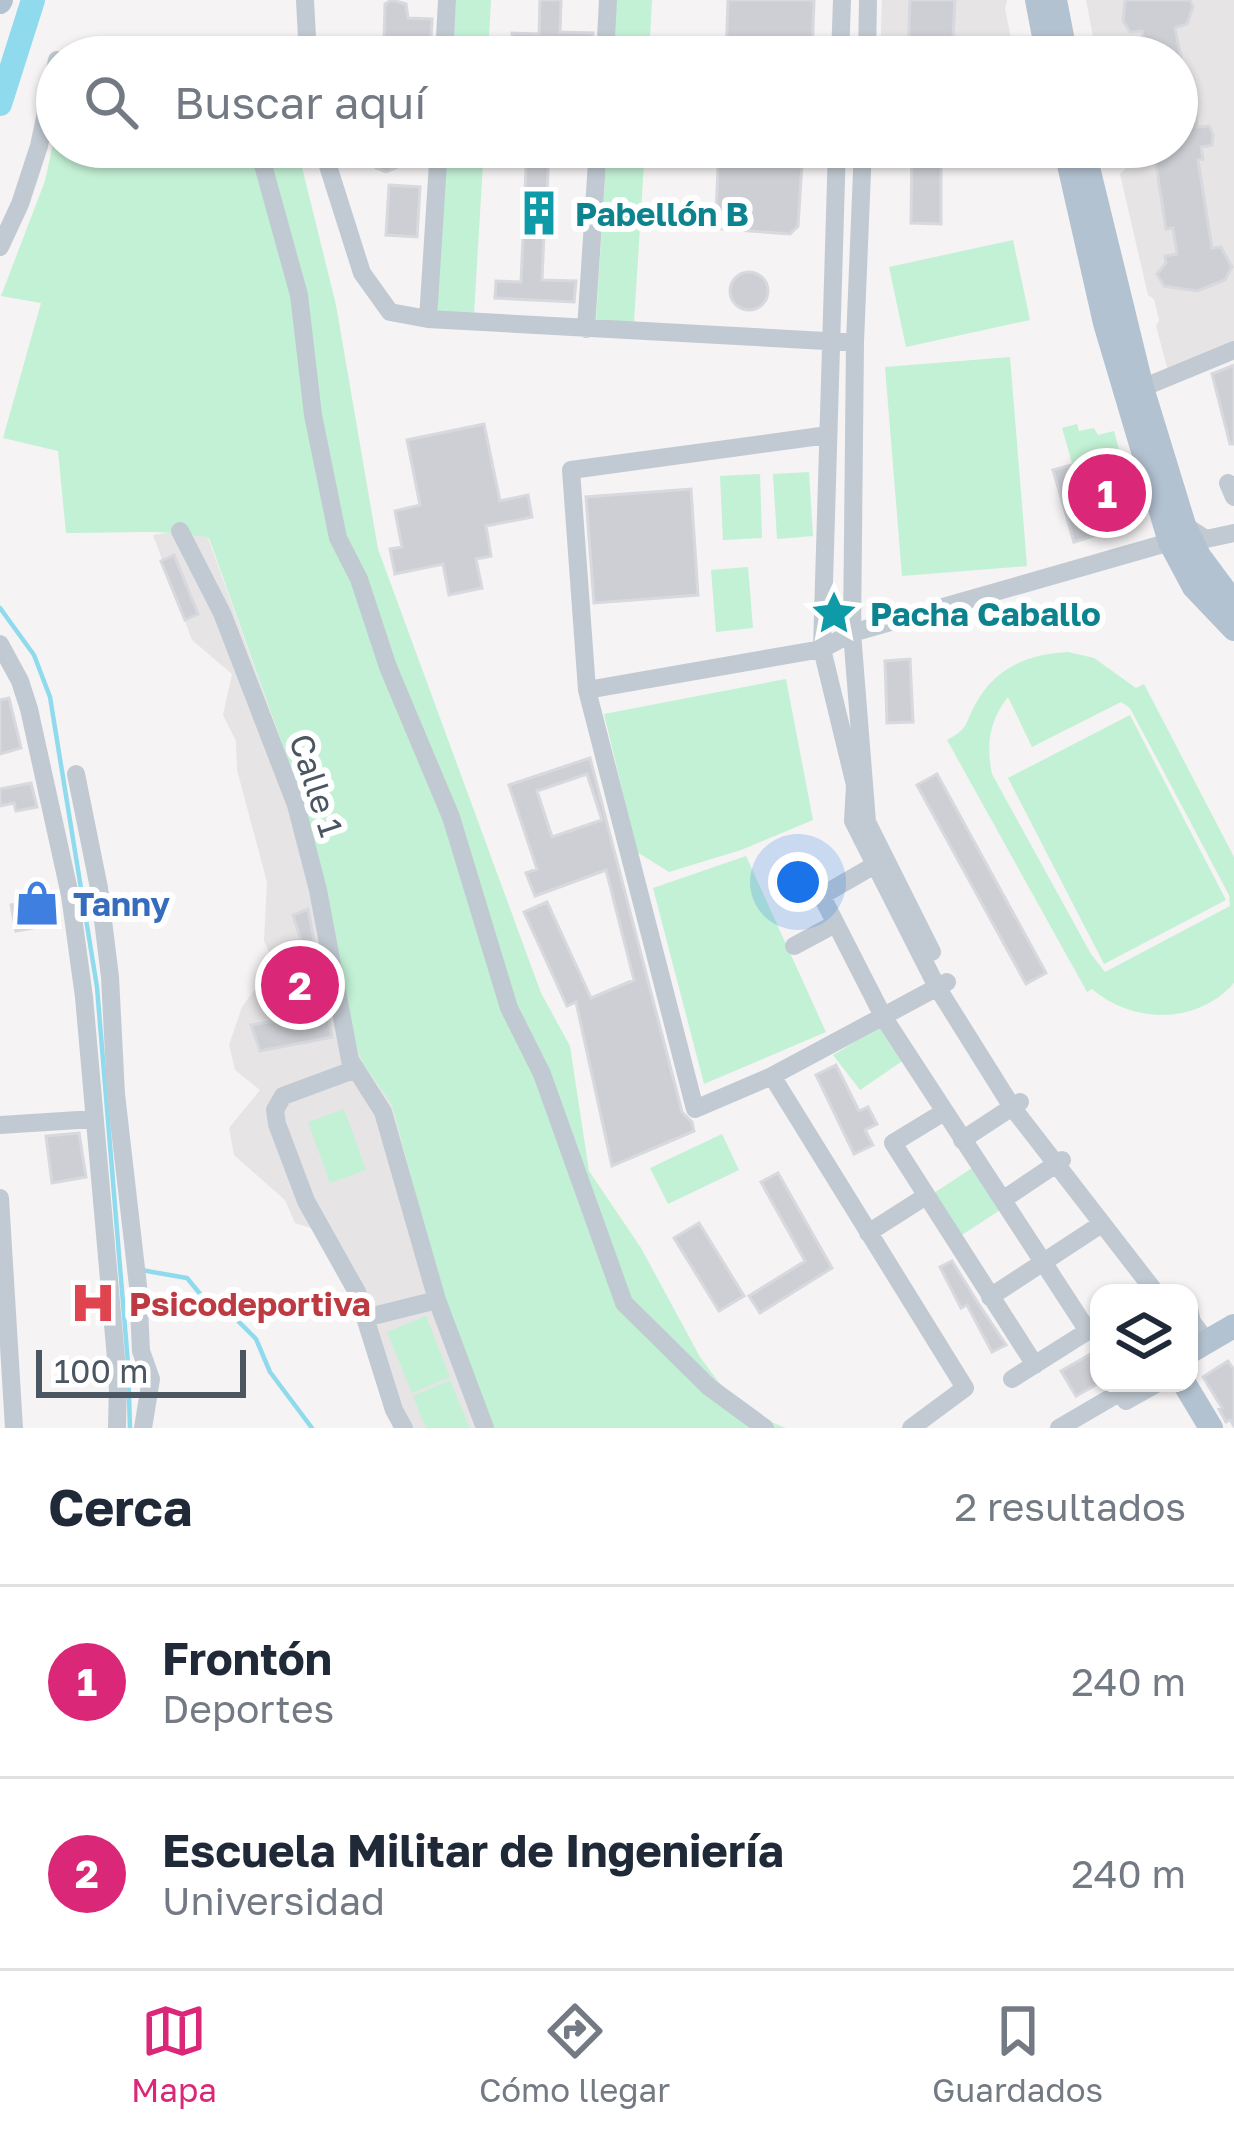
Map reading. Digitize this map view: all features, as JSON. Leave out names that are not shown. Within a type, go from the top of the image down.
[{"type":"main road","points":[[1047,7],[1058,36]]},
{"type":"main road","points":[[1071,168],[1194,587],[1234,629]]},
{"type":"main road","points":[[1087,168],[1141,444],[1177,534],[1199,556],[1222,598]]},
{"type":"main road","points":[[1198,1329],[1234,1326]]},
{"type":"main road","points":[[1198,1360],[1234,1339]]},
{"type":"main road","points":[[1189,1392],[1211,1428]]},
{"type":"street","points":[[305,0],[307,36]]},
{"type":"street","points":[[445,36],[447,0]]},
{"type":"street","points":[[606,36],[608,0]]},
{"type":"street","points":[[841,36],[842,0]]},
{"type":"street","points":[[867,36],[868,0]]},
{"type":"street","points":[[0,247],[36,155]]},
{"type":"street","points":[[264,168],[299,295],[313,415],[338,538],[451,817],[509,1008],[542,1074],[625,1303],[709,1388],[766,1428]]},
{"type":"street","points":[[329,168],[362,273],[390,312],[428,320],[855,342]]},
{"type":"street","points":[[428,320],[438,168]]},
{"type":"street","points":[[586,329],[597,168]]},
{"type":"street","points":[[837,168],[822,649],[855,784],[853,821],[873,866],[1016,1105],[1154,1284]]},
{"type":"street","points":[[862,168],[852,633],[867,822],[942,984]]},
{"type":"street","points":[[1133,391],[1234,350]]},
{"type":"street","points":[[828,435],[571,470],[587,690],[695,1109],[772,1076],[942,984]]},
{"type":"street","points":[[1141,444],[1154,463],[1176,531],[1222,598]]},
{"type":"street","name":"Calle 1","points":[[180,531],[222,614],[296,806],[318,890],[350,1060],[383,1112],[437,1300],[485,1428]]},
{"type":"street","points":[[587,690],[822,649],[852,633],[1177,534],[1206,539],[1234,533]]},
{"type":"street","points":[[0,644],[20,681],[70,895],[118,1381],[117,1428]]},
{"type":"street","points":[[0,689],[20,681]]},
{"type":"street","points":[[76,774],[100,888],[110,976],[116,1094],[141,1351],[151,1379],[143,1428]]},
{"type":"street","points":[[873,866],[817,888],[884,1018],[1042,1264],[1090,1323]]},
{"type":"street","points":[[794,946],[835,924]]},
{"type":"street","points":[[356,1069],[283,1096],[275,1110],[306,1201],[357,1292],[404,1428]]},
{"type":"street","points":[[772,1076],[965,1388],[911,1428]]},
{"type":"street","points":[[962,1140],[1016,1105]]},
{"type":"street","points":[[944,1112],[893,1143],[1035,1365]]},
{"type":"street","points":[[0,1125],[94,1118]]},
{"type":"street","points":[[1004,1199],[1058,1162]]},
{"type":"street","points":[[1058,1162],[1100,1225],[1154,1284]]},
{"type":"street","points":[[868,1233],[926,1196]]},
{"type":"street","points":[[0,1198],[14,1428]]},
{"type":"street","points":[[990,1298],[1100,1225]]},
{"type":"street","points":[[365,1318],[437,1300]]},
{"type":"street","points":[[1012,1379],[1090,1331]]},
{"type":"street","points":[[1081,1428],[1125,1392]]},
{"type":"street","points":[[1061,1428],[1138,1392]]},
{"type":"shaded area","points":[[882,0],[1007,0],[1011,36],[881,36]]},
{"type":"shaded area","points":[[1086,0],[1234,0],[1234,343],[1168,371],[1120,174],[1126,168],[1198,168],[1198,36],[1093,36]]},
{"type":"shaded area","points":[[180,531],[208,538],[301,797],[362,1062],[392,1105],[444,1302],[492,1428],[393,1428],[353,1294],[317,1230],[295,1223],[285,1200],[234,1155],[229,1128],[260,1090],[235,1070],[229,1045],[242,1007],[274,963],[264,941],[267,882],[237,770],[236,741],[223,715],[232,674],[192,640],[153,535]]},
{"type":"green space","points":[[456,0],[491,0],[489,36],[453,36]]},
{"type":"green space","points":[[614,0],[652,0],[650,36],[612,36]]},
{"type":"green space","points":[[48,168],[302,168],[336,305],[378,549],[541,993],[570,1046],[589,1171],[641,1248],[700,1357],[723,1388],[786,1428],[492,1428],[444,1302],[392,1105],[362,1062],[354,1038],[301,797],[209,538],[156,532],[66,533],[58,451],[3,438],[41,303],[1,296]]},
{"type":"green space","points":[[445,168],[483,168],[474,314],[437,312]]},
{"type":"green space","points":[[606,168],[644,168],[634,322],[596,320]]},
{"type":"green space","points":[[1013,240],[1030,320],[906,347],[889,267]]},
{"type":"green space","points":[[1010,357],[1027,566],[902,576],[885,367]]},
{"type":"green space","points":[[1077,424],[1079,431],[1094,428],[1098,435],[1114,431],[1139,522],[1093,536],[1062,428]]},
{"type":"green space","points":[[809,472],[813,536],[777,539],[773,474]]},
{"type":"green space","points":[[760,474],[762,538],[723,540],[720,476]]},
{"type":"green space","points":[[748,567],[753,628],[716,632],[711,570]]},
{"type":"green space","points":[[1054,653],[1094,658],[1136,688],[1144,684],[1234,857],[1234,983],[1202,1007],[1184,1013],[1145,1014],[1108,1001],[1092,989],[1087,992],[947,740],[963,729],[993,680],[1015,665]],"holes":[[[1008,697],[1032,747],[1121,702],[1130,708],[1229,895],[1230,906],[1105,972],[992,774],[991,734]]]},
{"type":"green space","points":[[786,679],[813,820],[741,850],[669,872],[637,852],[604,714]]},
{"type":"green space","points":[[1130,715],[1226,900],[1104,964],[1008,778]]},
{"type":"green space","points":[[746,856],[826,1032],[704,1084],[653,888]]},
{"type":"green space","points":[[880,1027],[904,1060],[860,1090],[833,1055]]},
{"type":"green space","points":[[344,1109],[366,1170],[330,1183],[308,1122]]},
{"type":"green space","points":[[722,1134],[739,1170],[668,1204],[650,1168]]},
{"type":"green space","points":[[972,1168],[1000,1210],[962,1235],[934,1193]]},
{"type":"green space","points":[[426,1316],[450,1377],[412,1393],[387,1332]]},
{"type":"green space","points":[[450,1380],[470,1428],[426,1428],[413,1396]]},
{"type":"building","points":[[392,0],[406,4],[408,18],[432,19],[431,36],[384,36],[385,4]]},
{"type":"building","points":[[540,0],[561,0],[560,32],[593,33],[512,36],[539,34]]},
{"type":"building","points":[[728,0],[814,0],[813,36],[727,36]]},
{"type":"building","points":[[910,0],[955,0],[953,36],[909,36]]},
{"type":"building","points":[[1125,0],[1190,0],[1193,7],[1187,24],[1175,28],[1177,36],[1143,36],[1142,31],[1130,32],[1123,21]]},
{"type":"building","points":[[1209,126],[1212,145],[1201,147],[1203,159],[1198,160],[1198,127]]},
{"type":"building","points":[[1198,160],[1212,248],[1221,247],[1232,267],[1225,280],[1197,291],[1164,286],[1157,274],[1166,263],[1165,256],[1177,254],[1173,228],[1166,229],[1157,168],[1198,168]]},
{"type":"building","name":"Pabellón B","points":[[526,168],[548,168],[547,194],[556,194],[554,232],[544,232],[542,280],[576,281],[574,302],[495,298],[496,281],[521,282]]},
{"type":"building","points":[[718,168],[802,168],[798,226],[790,234],[711,228],[710,214],[716,213]]},
{"type":"building","points":[[912,168],[941,168],[941,224],[911,223]]},
{"type":"building","points":[[389,185],[420,187],[417,237],[386,235]]},
{"type":"building","points":[[749,272],[763,277],[768,291],[763,305],[749,310],[735,305],[730,291],[735,277]]},
{"type":"building","points":[[1234,365],[1234,444],[1230,444],[1212,374]]},
{"type":"building","points":[[484,424],[500,501],[528,495],[532,517],[486,526],[491,556],[476,559],[482,588],[449,595],[443,564],[395,574],[390,549],[402,547],[395,511],[420,505],[407,440]]},
{"type":"building","points":[[1075,464],[1093,536],[1074,542],[1053,470]]},
{"type":"building","points":[[691,489],[698,595],[594,603],[586,497]]},
{"type":"building","points":[[174,555],[198,614],[185,620],[161,561]]},
{"type":"building","points":[[910,659],[913,722],[887,723],[885,661]]},
{"type":"building","points":[[9,698],[21,748],[0,754],[0,700]]},
{"type":"building","points":[[590,758],[682,1112],[692,1122],[694,1131],[612,1166],[576,1002],[567,1006],[524,912],[547,902],[591,998],[634,980],[606,870],[535,896],[526,873],[537,869],[509,785]],"holes":[[[587,774],[602,820],[552,837],[537,791]]]},
{"type":"building","points":[[937,774],[1046,973],[1026,984],[917,785]]},
{"type":"building","points":[[31,783],[37,807],[16,811],[14,803],[0,806],[0,789]]},
{"type":"building","points":[[43,899],[48,925],[16,931],[11,905]]},
{"type":"building","points":[[308,909],[332,1037],[260,1051],[251,1025],[295,1018],[288,942],[301,940],[293,915]]},
{"type":"building","points":[[836,1065],[859,1111],[868,1107],[877,1124],[865,1130],[873,1145],[854,1154],[816,1075]]},
{"type":"building","points":[[79,1133],[86,1177],[52,1183],[46,1136]]},
{"type":"building","points":[[778,1173],[832,1268],[760,1313],[749,1296],[805,1261],[761,1182]]},
{"type":"building","points":[[699,1223],[744,1296],[719,1311],[674,1238]]},
{"type":"building","points":[[952,1261],[1006,1345],[992,1352],[967,1305],[961,1308],[940,1267]]},
{"type":"building","points":[[1090,1354],[1090,1388],[1076,1396],[1061,1371]]},
{"type":"building","points":[[1228,1361],[1234,1370],[1234,1426],[1226,1422],[1203,1377]]},
{"type":"waterway","points":[[0,104],[33,0]]},
{"type":"waterway","points":[[0,608],[34,655],[50,697],[97,987],[130,1428]]},
{"type":"waterway","points":[[141,1270],[187,1278],[206,1301],[237,1320],[256,1339],[270,1372],[312,1428]]},
{"type":"place","name":"Pabellón B","points":[[539,213]]},
{"type":"place","name":"Frontón","points":[[1107,493]]},
{"type":"place","name":"Pacha Caballo","points":[[834,613]]},
{"type":"place","name":"Tanny","points":[[37,903]]},
{"type":"place","name":"Escuela Militar de Ingeniería","points":[[300,985]]},
{"type":"place","name":"Psicodeportiva","points":[[93,1303]]}]
